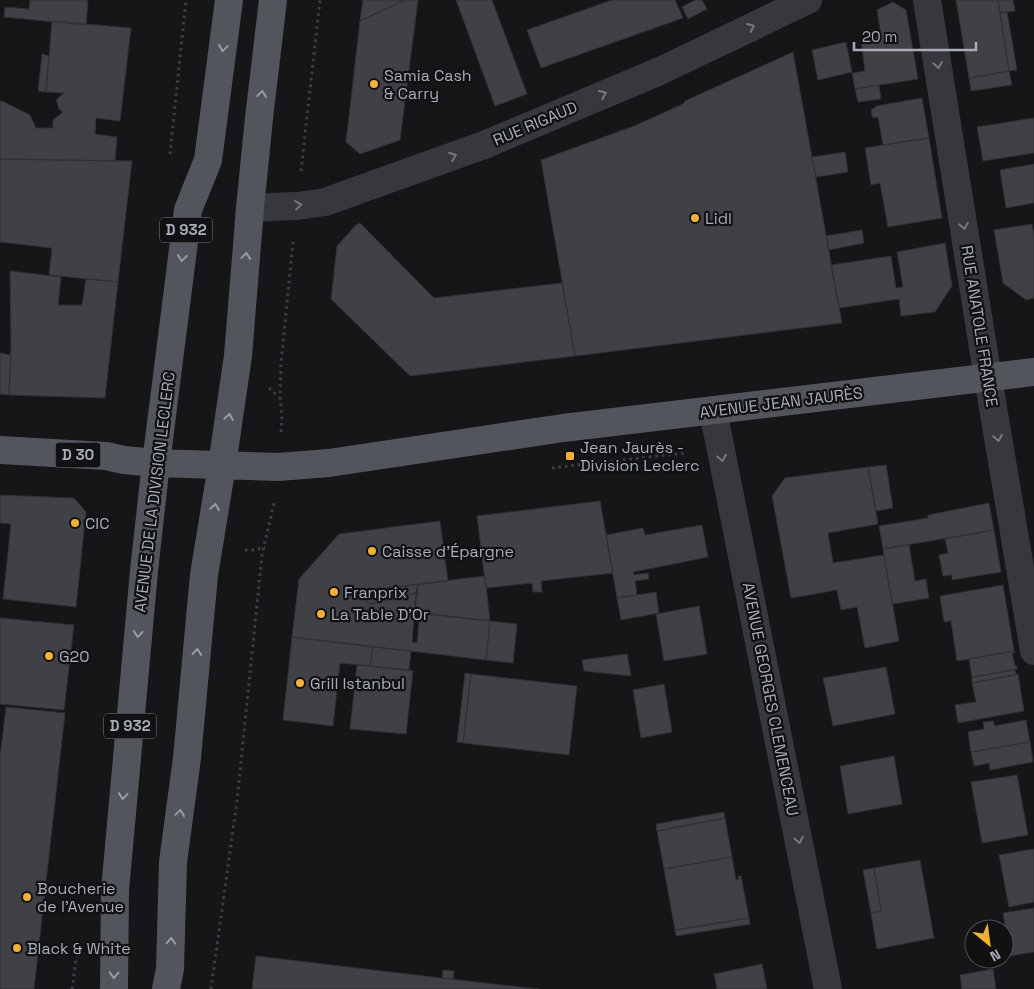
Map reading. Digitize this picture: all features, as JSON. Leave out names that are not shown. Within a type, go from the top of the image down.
[{"type":"main road","name":"AVENUE DE LA DIVISION LECLERC","points":[[114,989],[115,890],[144,571],[156,464],[188,210],[208,160],[229,0]]},
{"type":"main road","points":[[166,989],[170,969],[173,862],[187,758],[204,575],[238,356],[250,208],[273,0]]},
{"type":"main road","name":"AVENUE JEAN JAURÈS","points":[[156,464],[278,467],[329,463],[572,427],[1034,372]]},
{"type":"main road","name":"D 30","points":[[0,450],[106,456],[156,464]]},
{"type":"street","name":"RUE RIGAUD","points":[[250,208],[297,206],[325,202],[484,145],[660,70],[808,0]]},
{"type":"street","name":"RUE ANATOLE FRANCE","points":[[927,0],[1034,651]]},
{"type":"street","name":"AVENUE GEORGES CLEMENCEAU","points":[[713,410],[828,989]]},
{"type":"path","points":[[211,989],[236,801],[262,555],[273,511]]},
{"type":"building","points":[[30,0],[88,0],[86,25],[4,17],[5,7],[29,9]]},
{"type":"building","points":[[363,0],[405,0],[360,21]]},
{"type":"building","points":[[405,0],[418,0],[400,140],[360,154],[346,142],[360,21]]},
{"type":"building","points":[[456,0],[492,0],[527,94],[495,106]]},
{"type":"building","points":[[612,0],[675,0],[683,18],[541,68],[527,30]]},
{"type":"building","points":[[695,0],[702,0],[707,9],[688,19],[682,7]]},
{"type":"building","points":[[956,0],[998,0],[1009,71],[969,78]]},
{"type":"building","points":[[998,0],[1013,0],[1015,11],[1000,13]]},
{"type":"building","points":[[893,2],[906,10],[918,79],[855,89],[852,73],[865,71],[861,40],[881,36],[877,10]]},
{"type":"building","points":[[1007,12],[1017,70],[1009,71],[1000,13]]},
{"type":"building","points":[[52,21],[131,28],[120,121],[96,118],[95,134],[117,137],[115,161],[0,159],[0,101],[30,115],[36,128],[53,128],[53,120],[63,112],[59,109],[57,99],[64,93],[46,92]]},
{"type":"building","points":[[846,42],[852,72],[818,80],[812,50]]},
{"type":"building","points":[[793,52],[842,323],[575,356],[541,160],[634,126]]},
{"type":"building","points":[[42,54],[49,56],[46,92],[38,91]]},
{"type":"building","points":[[1009,71],[1012,85],[971,91],[969,78]]},
{"type":"building","points":[[879,85],[881,99],[858,102],[855,89]]},
{"type":"building","points":[[922,98],[929,138],[883,145],[878,117],[873,118],[871,110],[876,106]]},
{"type":"building","points":[[1034,118],[1034,153],[983,161],[977,127]]},
{"type":"building","points":[[929,138],[942,218],[888,227],[880,183],[871,185],[865,148]]},
{"type":"building","points":[[845,152],[848,172],[816,177],[812,157]]},
{"type":"building","points":[[0,159],[132,161],[118,282],[49,275],[52,248],[0,242]]},
{"type":"building","points":[[1034,164],[1034,203],[1006,208],[1000,170]]},
{"type":"building","points":[[360,223],[434,298],[562,283],[575,356],[410,376],[331,299],[337,246]]},
{"type":"building","points":[[1032,224],[1034,235],[1034,298],[1026,300],[1003,283],[994,230]]},
{"type":"building","points":[[862,230],[864,243],[829,250],[826,236]]},
{"type":"building","points":[[945,243],[952,286],[935,312],[901,316],[899,299],[839,308],[831,265],[891,256],[896,288],[903,287],[897,252]]},
{"type":"building","points":[[10,271],[61,277],[58,305],[82,305],[86,279],[118,282],[105,398],[9,395],[11,348]]},
{"type":"building","points":[[0,353],[11,355],[9,395],[0,394]]},
{"type":"building","points":[[886,465],[893,508],[876,511],[868,467]]},
{"type":"building","points":[[868,467],[878,524],[828,533],[833,563],[884,555],[899,641],[865,648],[857,607],[841,610],[837,590],[791,598],[772,496],[785,478]]},
{"type":"building","points":[[0,495],[74,498],[86,512],[76,607],[3,599],[11,524],[0,523]]},
{"type":"building","points":[[600,501],[613,573],[541,581],[542,592],[533,592],[532,583],[486,588],[477,516]]},
{"type":"building","points":[[989,503],[994,530],[883,549],[879,526],[928,518],[928,515]]},
{"type":"building","name":"Franprix","points":[[440,521],[448,581],[372,590],[364,599],[370,604],[416,593],[412,642],[417,643],[419,623],[425,614],[490,621],[486,660],[292,637],[299,579],[339,534]]},
{"type":"building","points":[[702,525],[708,557],[633,572],[634,575],[648,573],[649,579],[635,581],[637,595],[617,598],[606,535],[643,528],[645,535]]},
{"type":"building","points":[[994,530],[1001,572],[952,580],[952,575],[943,576],[939,555],[948,553],[945,539]]},
{"type":"building","points":[[909,545],[915,581],[926,579],[929,598],[892,604],[883,549]]},
{"type":"building","points":[[485,576],[490,621],[415,612],[418,584]]},
{"type":"building","points":[[418,584],[416,593],[370,604],[364,599],[372,590]]},
{"type":"building","points":[[1003,585],[1014,651],[957,661],[951,621],[944,622],[940,596]]},
{"type":"building","points":[[656,592],[659,613],[621,620],[617,598]]},
{"type":"building","points":[[699,606],[707,654],[664,661],[656,614]]},
{"type":"building","points":[[0,618],[74,625],[64,710],[0,704]]},
{"type":"building","points":[[490,621],[517,624],[513,663],[486,660]]},
{"type":"building","points":[[292,637],[373,647],[370,666],[340,663],[333,726],[283,720]]},
{"type":"building","points":[[373,647],[411,651],[409,670],[370,666]]},
{"type":"building","points":[[1014,651],[1015,653],[1012,653],[1017,669],[972,677],[969,659]]},
{"type":"building","points":[[627,654],[631,676],[584,671],[582,660]]},
{"type":"building","points":[[357,665],[413,671],[406,734],[350,729]]},
{"type":"building","points":[[886,667],[895,714],[833,726],[823,678]]},
{"type":"building","points":[[1015,670],[1016,675],[972,683],[972,677]]},
{"type":"building","points":[[465,673],[471,674],[463,743],[457,742]]},
{"type":"building","points":[[471,674],[577,686],[569,755],[463,743]]},
{"type":"building","points":[[1018,674],[1024,711],[958,723],[955,705],[976,702],[972,683]]},
{"type":"building","points":[[664,684],[672,732],[641,738],[633,690]]},
{"type":"building","points":[[6,707],[65,713],[34,989],[0,989],[0,757]]},
{"type":"building","points":[[1026,720],[1030,742],[971,752],[968,732],[984,729],[983,722],[993,721],[995,726]]},
{"type":"building","points":[[1030,742],[1033,762],[990,770],[989,763],[974,766],[971,752]]},
{"type":"building","points":[[894,756],[902,804],[848,814],[840,766]]},
{"type":"building","points":[[1017,775],[1028,835],[982,843],[971,782]]},
{"type":"building","points":[[724,812],[725,818],[657,831],[656,824]]},
{"type":"building","points":[[725,818],[732,857],[664,869],[657,831]]},
{"type":"building","points":[[1034,849],[1034,902],[1009,907],[999,855]]},
{"type":"building","points":[[732,857],[736,880],[739,879],[738,876],[741,876],[749,918],[675,930],[664,869]]},
{"type":"building","points":[[920,860],[934,938],[877,949],[871,913],[881,911],[874,868]]},
{"type":"building","points":[[874,868],[881,911],[871,913],[863,870]]},
{"type":"building","points":[[1034,908],[1034,952],[1014,955],[1014,919],[1004,919],[1003,913]]},
{"type":"building","points":[[749,918],[750,924],[676,936],[675,930]]},
{"type":"building","points":[[256,956],[458,980],[539,989],[252,989]]},
{"type":"building","points":[[762,964],[767,989],[717,989],[714,974]]},
{"type":"building","points":[[993,969],[996,989],[962,989],[960,975]]},
{"type":"building","points":[[443,970],[454,971],[453,979],[442,978]]},
{"type":"place","name":"Samia Cash & Carry","points":[[374,84]]},
{"type":"place","name":"Lidl","points":[[695,218]]},
{"type":"place","name":"Jean Jaurès - Division Leclerc","points":[[570,456]]},
{"type":"place","name":"CIC","points":[[75,523]]},
{"type":"place","name":"Caisse d'Épargne","points":[[372,551]]},
{"type":"place","name":"Franprix","points":[[334,592]]},
{"type":"place","name":"La Table D'Or","points":[[321,614]]},
{"type":"place","name":"G20","points":[[49,656]]},
{"type":"place","name":"Grill Istanbul","points":[[300,683]]},
{"type":"place","name":"Boucherie de l'Avenue","points":[[27,897]]},
{"type":"place","name":"Black & White","points":[[17,948]]}]
